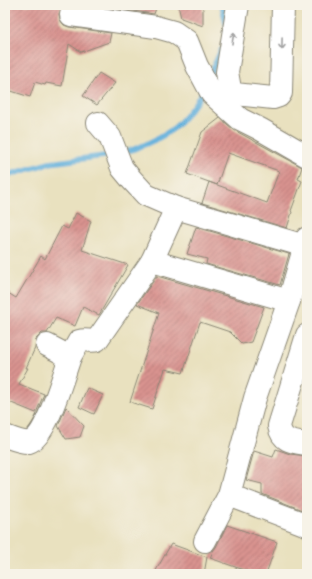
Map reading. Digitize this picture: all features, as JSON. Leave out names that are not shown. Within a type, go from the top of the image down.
[{"type":"street","points":[[238,5],[227,72],[230,89],[235,94],[273,98],[279,96],[281,93],[283,5]]},
{"type":"street","points":[[71,15],[156,27],[174,32],[187,41],[197,66],[212,94],[240,119],[307,156]]},
{"type":"street","points":[[98,123],[110,137],[122,168],[146,195],[176,208],[306,242],[290,301],[255,398],[229,494],[206,541]]},
{"type":"street","points":[[5,436],[27,443],[35,440],[46,424],[70,357],[79,341],[97,340],[152,261],[176,208]]},
{"type":"street","points":[[152,261],[290,301]]},
{"type":"street","points":[[307,335],[279,426],[283,437],[291,441],[307,444]]},
{"type":"street","points":[[47,344],[70,357]]},
{"type":"street","points":[[229,494],[307,525]]},
{"type":"building","points":[[5,5],[64,5],[59,14],[60,20],[64,25],[111,33],[109,42],[81,52],[69,44],[62,86],[46,83],[45,85],[35,82],[30,97],[5,89]]},
{"type":"building","points":[[90,5],[157,5],[154,14]]},
{"type":"building","points":[[178,5],[203,5],[203,26],[181,18]]},
{"type":"building","points":[[99,73],[115,83],[97,105],[83,96]]},
{"type":"building","points":[[220,118],[234,130],[302,167],[298,179],[302,181],[291,211],[292,212],[287,228],[202,203],[209,182],[187,174],[202,132]],"holes":[[[228,153],[279,171],[267,203],[217,185]]]},
{"type":"building","points":[[76,213],[91,221],[82,250],[128,265],[99,315],[83,307],[75,326],[56,318],[47,333],[42,333],[36,339],[35,348],[26,368],[28,368],[19,384],[44,394],[36,413],[9,402],[5,410],[5,291],[16,298],[41,256],[45,259],[62,226],[68,229]]},
{"type":"building","points":[[196,227],[289,254],[280,285],[206,264],[207,259],[187,254]]},
{"type":"building","points":[[157,276],[264,307],[251,342],[242,344],[230,332],[200,322],[183,373],[165,369],[152,409],[130,402],[159,313],[137,304]]},
{"type":"building","points":[[87,388],[103,395],[94,414],[79,407]]},
{"type":"building","points":[[66,407],[84,426],[80,437],[66,439],[58,426]]},
{"type":"building","points":[[276,449],[290,454],[307,456],[307,512],[262,494],[262,484],[246,480],[254,451],[273,457]]},
{"type":"building","points":[[227,525],[277,542],[266,574],[255,574],[210,558]]},
{"type":"building","points":[[171,544],[207,557],[204,574],[154,574]]},
{"type":"waterway","points":[[222,5],[226,24]]},
{"type":"waterway","points":[[209,77],[221,50]]},
{"type":"waterway","points":[[120,153],[133,150],[174,128],[190,110],[203,90]]},
{"type":"waterway","points":[[5,176],[49,163],[112,155]]}]
